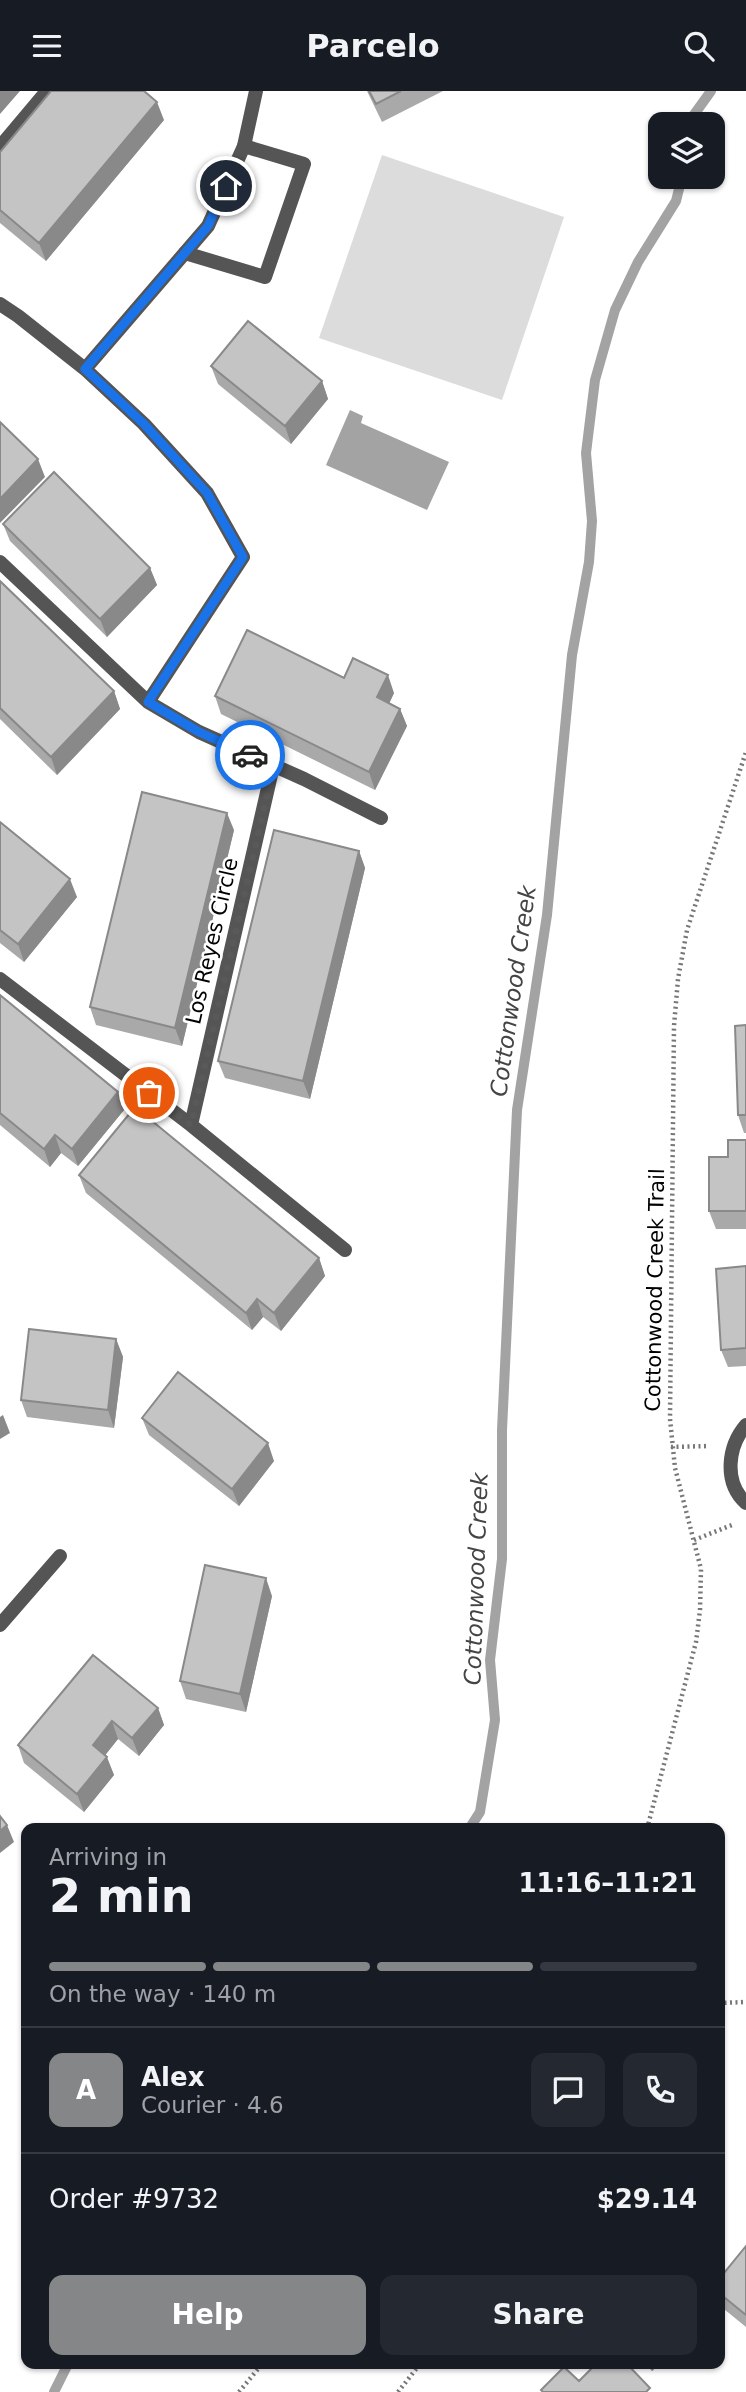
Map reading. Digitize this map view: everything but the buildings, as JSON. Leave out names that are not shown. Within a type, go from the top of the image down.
[{"type":"street","points":[[0,147],[47,91]]},
{"type":"street","points":[[85,369],[208,226],[244,146],[256,91]]},
{"type":"street","points":[[185,253],[265,277],[304,164],[244,146]]},
{"type":"street","points":[[0,304],[85,369],[144,424],[207,493],[243,557],[148,702]]},
{"type":"street","points":[[0,562],[148,702],[199,732],[304,779],[382,818]]},
{"type":"street","name":"Los Reyes Circle","points":[[191,1125],[274,766]]},
{"type":"street","points":[[0,979],[191,1125],[345,1250]]},
{"type":"street","points":[[746,1425],[733,1448],[730,1463],[733,1482],[746,1503]]},
{"type":"street","points":[[0,1625],[60,1556]]},
{"type":"path","name":"Cottonwood Creek Trail","points":[[649,1823],[696,1642],[701,1569],[671,1447],[674,1026],[678,979],[687,930],[746,752]]},
{"type":"path","points":[[671,1447],[702,1445],[733,1448]]},
{"type":"path","points":[[694,1540],[735,1524]]},
{"type":"path","points":[[725,2003],[746,2002]]},
{"type":"path","points":[[239,2392],[258,2369]]},
{"type":"path","points":[[398,2392],[416,2369]]},
{"type":"shaded area","points":[[382,155],[564,217],[502,400],[319,338]]},
{"type":"shaded area","points":[[350,410],[363,416],[361,423],[449,462],[427,510],[326,465]]},
{"type":"waterway","name":"Cottonwood Creek","points":[[696,112],[711,91]]},
{"type":"waterway","name":"Cottonwood Creek","points":[[473,1823],[480,1812],[495,1720],[490,1660],[502,1559],[502,1430],[517,1110],[547,915],[572,655],[589,562],[592,521],[586,453],[595,380],[615,310],[638,262],[676,201],[679,189]]},
{"type":"waterway","name":"Cottonwood Creek","points":[[54,2392],[66,2369]]},
{"type":"way so far","points":[[149,1093],[191,1125],[274,766],[250,755]]},
{"type":"route","points":[[226,186],[208,226],[85,369],[144,424],[207,493],[243,557],[148,702],[199,732],[250,755]]}]
